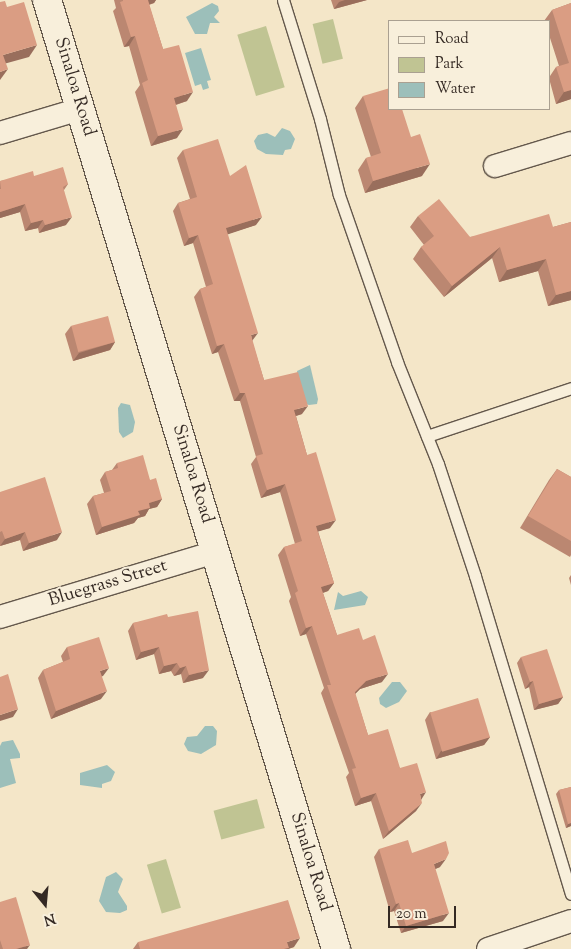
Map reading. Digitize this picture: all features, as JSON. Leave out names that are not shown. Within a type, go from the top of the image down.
[{"type":"street","name":"Sinaloa Road","points":[[47,0],[336,949]]},
{"type":"street","points":[[0,133],[80,109]]},
{"type":"street","points":[[495,166],[571,143]]},
{"type":"street","name":"Bluegrass Street","points":[[0,616],[215,552]]},
{"type":"street","points":[[488,949],[571,921]]},
{"type":"lane","points":[[283,0],[320,119],[339,195],[427,436],[475,576],[571,894]]},
{"type":"lane","points":[[427,436],[571,388]]},
{"type":"green space","points":[[333,19],[343,59],[323,64],[313,24]]},
{"type":"green space","points":[[266,26],[285,87],[256,96],[237,35]]},
{"type":"green space","points":[[257,799],[265,828],[221,840],[214,811]]},
{"type":"green space","points":[[166,859],[181,908],[162,914],[147,865]]},
{"type":"water","points":[[212,3],[218,6],[219,11],[214,17],[220,23],[210,23],[207,34],[195,34],[186,17]]},
{"type":"water","points":[[201,48],[211,80],[207,81],[209,88],[203,90],[201,84],[195,86],[185,53]]},
{"type":"water","points":[[282,128],[290,131],[295,139],[291,149],[285,150],[283,155],[266,154],[257,149],[254,141],[258,135],[267,133],[275,137]]},
{"type":"water","points":[[310,365],[318,399],[317,404],[309,405],[303,403],[297,371]]},
{"type":"water","points":[[121,403],[130,405],[135,422],[133,432],[123,438],[119,432],[118,408]]},
{"type":"water","points":[[361,591],[368,597],[365,605],[334,610],[338,592],[343,596]]},
{"type":"water","points":[[392,682],[400,682],[407,691],[399,702],[386,708],[380,704],[379,698]]},
{"type":"water","points":[[205,726],[213,726],[217,731],[216,745],[201,754],[188,751],[184,744],[187,737],[197,736]]},
{"type":"water","points":[[13,740],[20,754],[20,758],[10,759],[16,783],[0,788],[0,746],[2,742]]},
{"type":"water","points":[[107,765],[115,772],[111,781],[102,784],[102,788],[80,785],[80,773]]},
{"type":"water","points":[[116,872],[123,879],[118,892],[127,906],[127,910],[120,913],[106,912],[99,901],[106,877]]},
{"type":"building","points":[[123,0],[148,0],[163,49],[179,45],[193,92],[174,98],[183,129],[158,136],[142,83],[148,80],[135,36],[131,37],[120,2]]},
{"type":"building","points":[[5,1],[7,7],[24,2],[37,45],[3,55],[8,69],[0,72],[0,2]]},
{"type":"building","points":[[571,3],[571,90],[564,92],[556,67],[569,63],[552,10]]},
{"type":"building","points":[[388,89],[388,110],[402,110],[411,137],[420,134],[430,164],[373,181],[366,158],[381,153],[363,96]]},
{"type":"building","points":[[218,139],[230,176],[246,165],[262,217],[226,228],[258,333],[251,335],[264,380],[298,372],[308,406],[294,410],[307,455],[316,452],[336,520],[316,526],[334,583],[321,587],[337,635],[359,628],[363,640],[375,635],[388,674],[366,681],[355,692],[368,735],[388,729],[400,768],[417,763],[426,792],[420,794],[422,803],[389,831],[376,793],[361,798],[352,769],[356,768],[327,685],[331,685],[312,626],[306,628],[295,593],[298,591],[284,547],[302,541],[285,484],[267,490],[256,456],[263,454],[245,393],[240,393],[224,344],[217,346],[200,289],[213,284],[198,235],[189,238],[178,203],[197,197],[183,150]]},
{"type":"building","points":[[63,167],[68,184],[63,187],[72,217],[45,225],[43,220],[31,223],[25,204],[0,212],[0,181],[33,171],[34,176]]},
{"type":"building","points":[[439,199],[470,237],[549,214],[553,227],[571,222],[571,291],[556,295],[546,259],[507,270],[500,247],[452,286],[421,247],[434,236],[418,216]]},
{"type":"building","points":[[108,316],[115,342],[78,352],[71,326]]},
{"type":"building","points":[[143,455],[150,480],[156,478],[162,499],[149,503],[150,508],[138,511],[140,515],[102,527],[93,496],[111,491],[105,472],[118,468],[117,463]]},
{"type":"building","points":[[557,469],[571,477],[571,541],[528,516]]},
{"type":"building","points":[[45,477],[62,532],[29,543],[25,532],[5,539],[2,531],[0,532],[0,492]]},
{"type":"building","points":[[198,611],[209,670],[189,675],[186,666],[180,668],[177,663],[164,666],[159,647],[141,652],[133,623],[167,614],[168,617]]},
{"type":"building","points":[[99,637],[109,668],[100,671],[107,691],[56,711],[43,670],[70,659],[67,647]]},
{"type":"building","points":[[547,649],[563,697],[539,704],[533,681],[530,682],[521,657]]},
{"type":"building","points":[[8,674],[18,709],[0,715],[0,677]]},
{"type":"building","points":[[478,698],[490,737],[442,752],[430,713]]},
{"type":"building","points":[[571,787],[571,823],[568,824],[559,790]]},
{"type":"building","points":[[408,840],[412,853],[446,841],[449,853],[446,859],[434,864],[449,913],[406,926],[399,903],[396,904],[379,849]]},
{"type":"building","points":[[16,897],[30,945],[16,949],[3,949],[0,940],[0,902]]},
{"type":"building","points":[[288,900],[300,938],[287,942],[289,948],[140,949],[138,942]]}]
